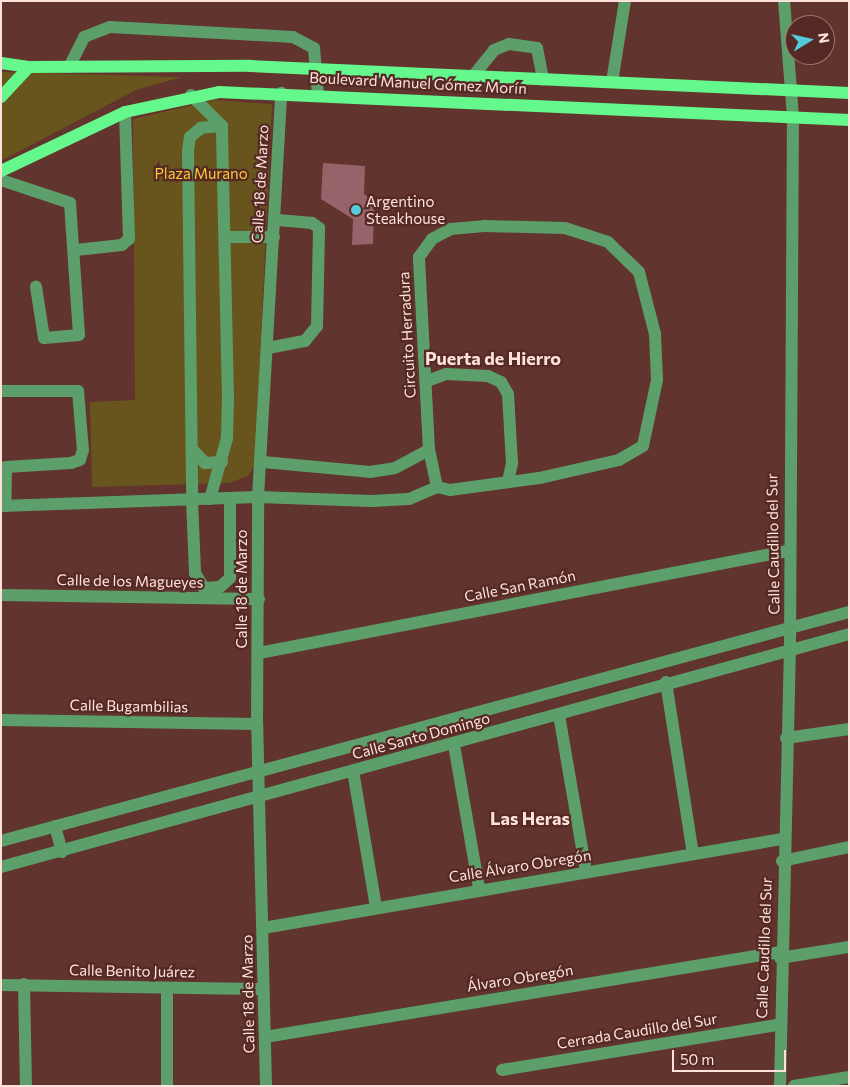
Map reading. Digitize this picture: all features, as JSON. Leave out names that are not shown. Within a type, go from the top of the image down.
[{"type":"main road","name":"Boulevard Manuel Gómez Morín","points":[[1,63],[29,67],[318,69],[849,93]]},
{"type":"main road","points":[[1,97],[29,67]]},
{"type":"main road","name":"Boulevard Manuel Gómez Morín","points":[[1,171],[124,112],[191,95],[281,93],[849,120]]},
{"type":"street","points":[[612,82],[625,1]]},
{"type":"street","name":"Calle Caudillo del Sur","points":[[780,1086],[778,1024],[782,839],[790,649],[788,551],[793,117],[784,1]]},
{"type":"street","points":[[69,67],[84,37],[110,27],[293,37],[314,48],[318,69],[318,95]]},
{"type":"street","points":[[474,75],[494,50],[509,44],[538,48],[544,79]]},
{"type":"street","name":"Calle 18 de Marzo","points":[[266,1086],[261,769],[257,724],[259,652],[258,497],[263,462],[281,93]]},
{"type":"street","points":[[191,95],[222,126],[226,237],[228,398],[222,462],[210,499]]},
{"type":"street","points":[[76,250],[122,245],[129,239],[124,112]]},
{"type":"street","points":[[222,126],[201,128],[190,137],[188,152],[193,450],[192,500],[197,582],[204,588],[220,587],[230,578],[230,498]]},
{"type":"street","points":[[1,180],[70,202],[76,250],[79,335],[44,338],[36,286]]},
{"type":"street","points":[[268,348],[305,341],[317,326],[319,228],[312,223],[275,220]]},
{"type":"street","name":"Circuito Herradura","points":[[476,227],[565,228],[608,242],[627,255],[639,272],[655,334],[657,380],[644,446],[619,460],[508,482],[450,490],[437,486],[429,450],[427,381],[418,257],[432,239],[452,229],[476,227]]},
{"type":"street","points":[[226,237],[274,237]]},
{"type":"street","points":[[427,381],[446,374],[488,376],[501,382],[508,394],[512,463],[508,482]]},
{"type":"street","points":[[1,391],[72,388],[80,397],[81,414],[80,460],[4,467],[3,506],[258,497],[380,501],[409,499],[437,486]]},
{"type":"street","points":[[193,450],[205,463],[222,462]]},
{"type":"street","points":[[263,462],[370,472],[395,468],[429,450]]},
{"type":"street","name":"Calle San Ramón","points":[[259,652],[788,551]]},
{"type":"street","name":"Calle de los Magueyes","points":[[1,595],[259,599]]},
{"type":"street","name":"Calle Santo Domingo","points":[[1,841],[790,626],[849,612]]},
{"type":"street","name":"Calle Santo Domingo","points":[[1,867],[260,799],[353,771],[559,715],[666,682],[849,634]]},
{"type":"street","points":[[666,682],[693,854]]},
{"type":"street","points":[[559,715],[586,871]]},
{"type":"street","name":"Calle Bugambilias","points":[[1,720],[257,724]]},
{"type":"street","points":[[786,738],[849,728]]},
{"type":"street","points":[[454,745],[479,888]]},
{"type":"street","points":[[353,771],[376,907]]},
{"type":"street","points":[[55,826],[62,852]]},
{"type":"street","name":"Calle Álvaro Obregón","points":[[263,928],[479,888],[782,839]]},
{"type":"street","points":[[782,861],[849,847]]},
{"type":"street","name":"Álvaro Obregón","points":[[265,1037],[780,955],[849,947]]},
{"type":"street","points":[[24,984],[26,1086]]},
{"type":"street","name":"Calle Benito Juárez","points":[[1,985],[263,989]]},
{"type":"street","points":[[167,988],[167,1086]]},
{"type":"street","name":"Cerrada Caudillo del Sur","points":[[502,1070],[778,1024]]},
{"type":"street","points":[[794,1086],[849,1077]]},
{"type":"green space","points":[[1,72],[182,77],[136,90],[1,161]]},
{"type":"green space","name":"Plaza Murano","points":[[214,100],[272,104],[255,464],[248,476],[229,483],[92,487],[90,402],[135,400],[133,119]]},
{"type":"building","name":"Argentino Steakhouse","points":[[323,163],[365,166],[364,194],[374,202],[373,244],[352,245],[353,219],[321,199]]},
{"type":"place","name":"Argentino Steakhouse","points":[[356,210]]},
{"type":"district","name":"Puerta de Hierro","points":[[493,358]]},
{"type":"district","name":"Las Heras","points":[[530,818]]}]
